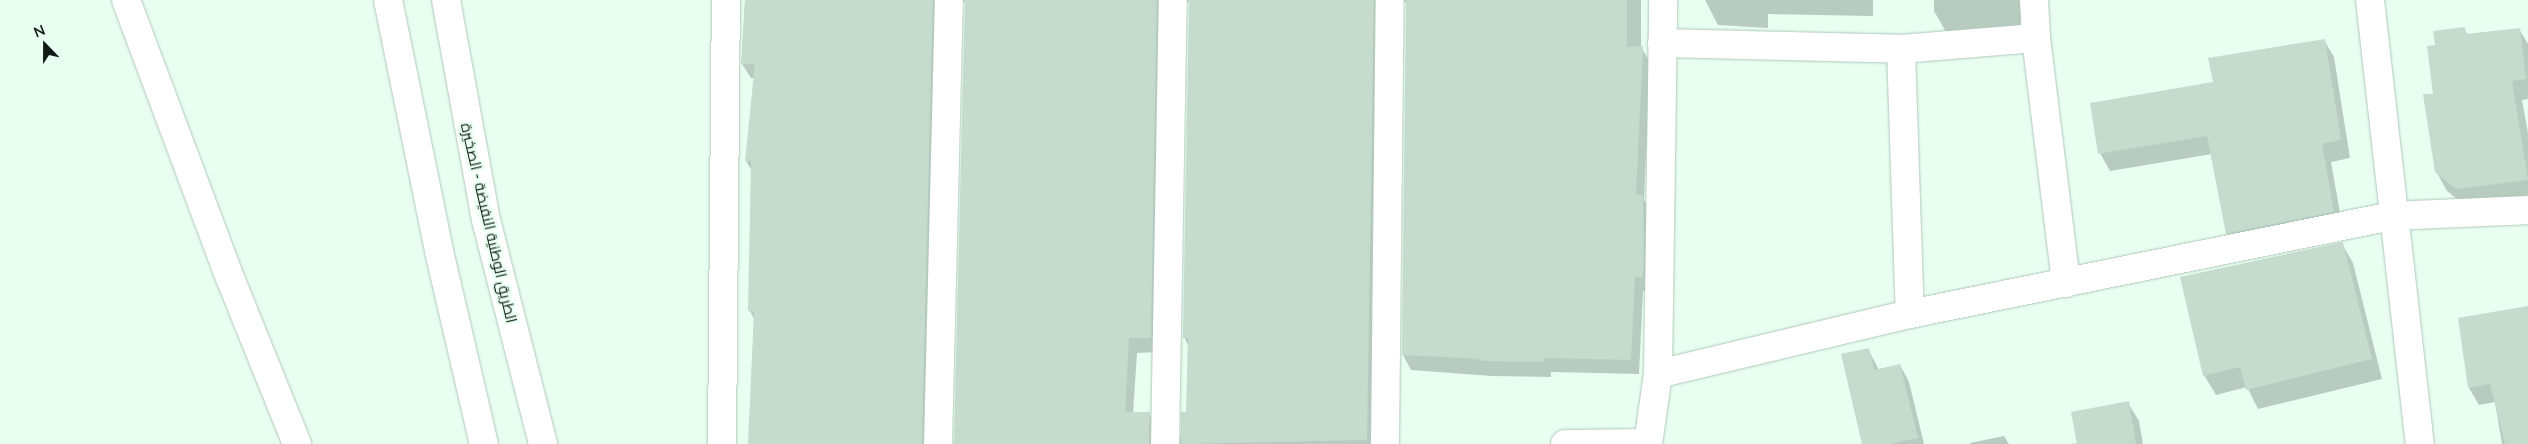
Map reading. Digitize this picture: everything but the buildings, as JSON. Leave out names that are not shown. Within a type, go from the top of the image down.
[{"type":"main road","points":[[126,0],[226,268],[297,444]]},
{"type":"main road","points":[[388,0],[439,251],[484,444]]},
{"type":"main road","name":"الطريق الوطنية النفيضة - الصخيرة","points":[[446,0],[486,220],[543,444]]},
{"type":"main road","points":[[722,444],[726,0]]},
{"type":"main road","points":[[938,444],[949,0]]},
{"type":"main road","points":[[1165,444],[1173,0]]},
{"type":"main road","points":[[1385,444],[1390,0]]},
{"type":"main road","points":[[1565,444],[1648,444],[1658,374],[1663,0]]},
{"type":"main road","points":[[2034,0],[2036,38],[2066,283]]},
{"type":"main road","points":[[2370,0],[2420,444]]},
{"type":"main road","points":[[1662,44],[1901,49],[2036,38]]},
{"type":"main road","points":[[1901,49],[1910,314]]},
{"type":"main road","points":[[1658,374],[1910,314],[2393,216],[2528,210]]}]
